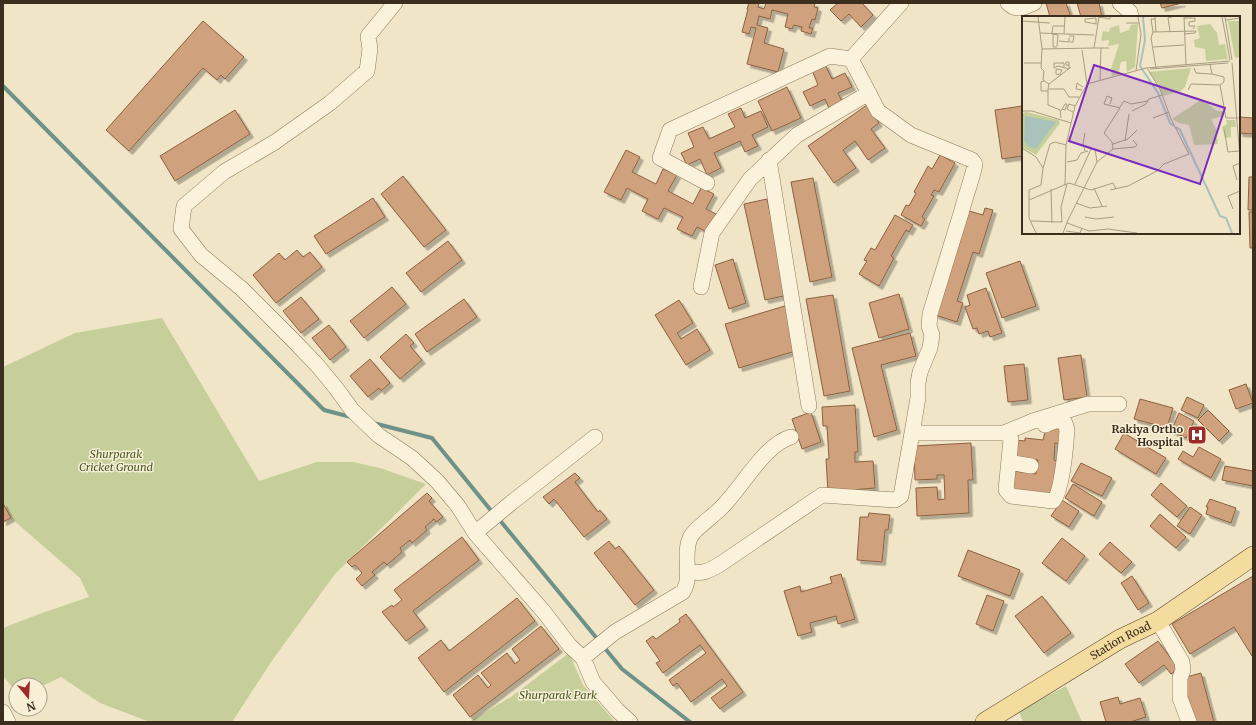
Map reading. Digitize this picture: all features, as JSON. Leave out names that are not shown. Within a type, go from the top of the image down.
[{"type":"main road","name":"Station Road","points":[[985,722],[1120,639],[1158,621],[1253,556]]},
{"type":"street","points":[[395,3],[368,36],[370,49],[367,71],[330,103],[275,142],[224,172],[184,206],[180,229],[201,255],[242,289],[294,340],[317,365],[355,414],[378,435],[412,458],[437,482],[458,506],[476,533],[544,612],[570,646],[585,656],[593,682],[617,710],[630,722]]},
{"type":"street","points":[[851,59],[901,3]]},
{"type":"street","points":[[1008,3],[1013,8],[1022,8],[1034,3]]},
{"type":"street","points":[[1120,3],[1130,12],[1131,16]]},
{"type":"street","points":[[707,183],[660,158],[670,130],[830,56],[851,59]]},
{"type":"street","points":[[687,571],[696,573],[709,571],[722,564],[822,495],[896,500],[901,496],[918,398],[919,378],[930,348],[932,335],[929,326],[930,314],[965,196],[973,178],[975,164],[972,160],[911,135],[878,111],[851,59]]},
{"type":"street","points":[[701,287],[712,233],[750,179],[797,135],[869,93]]},
{"type":"street","points":[[769,160],[809,406]]},
{"type":"street","points":[[1008,436],[1032,421],[1088,404],[1120,404]]},
{"type":"street","points":[[912,433],[1008,436],[1051,422],[1061,421],[1065,423],[1068,430],[1057,498],[1053,501],[1011,496],[1006,490],[1009,462],[1008,436]]},
{"type":"street","points":[[585,656],[615,632],[683,592],[688,581],[686,551],[690,536],[723,506],[760,460],[772,448],[783,439],[791,436]]},
{"type":"street","points":[[476,533],[595,437]]},
{"type":"street","points":[[1009,462],[1031,466]]},
{"type":"street","points":[[1158,621],[1182,662],[1183,670],[1180,678],[1180,698],[1189,722]]},
{"type":"street","points":[[3,712],[8,722]]},
{"type":"green space","name":"Shurparak Cricket Ground","points":[[162,318],[259,481],[317,462],[353,462],[380,468],[426,484],[335,574],[271,662],[232,722],[150,722],[100,703],[61,677],[48,683],[48,677],[8,677],[8,682],[3,676],[3,628],[89,597],[80,578],[11,518],[3,501],[3,367],[75,333]]},
{"type":"green space","name":"Shurparak Park","points":[[569,653],[583,685],[615,722],[469,722],[511,697]]},
{"type":"green space","points":[[1066,686],[1082,722],[1023,722],[1019,711]]},
{"type":"building","points":[[749,3],[759,3],[758,7],[764,9],[766,3],[815,3],[814,7],[818,8],[815,20],[812,19],[809,28],[813,28],[811,34],[801,31],[802,27],[794,25],[792,29],[785,27],[788,14],[772,10],[770,19],[759,16],[757,25],[768,28],[764,43],[784,49],[778,72],[747,64],[756,28],[751,27],[749,34],[742,32]]},
{"type":"building","points":[[838,3],[862,3],[873,15],[861,27],[849,14],[841,21],[830,10]]},
{"type":"building","points":[[1046,3],[1066,3],[1071,16],[1050,16]]},
{"type":"building","points":[[1077,3],[1099,3],[1102,16],[1081,16]]},
{"type":"building","points":[[1160,3],[1182,3],[1162,8]]},
{"type":"building","points":[[203,21],[244,57],[225,79],[221,75],[217,80],[203,68],[129,151],[106,130]]},
{"type":"building","points":[[825,64],[832,79],[845,73],[852,87],[838,93],[844,105],[830,111],[825,99],[810,106],[803,92],[818,85],[812,70]]},
{"type":"building","points":[[787,87],[801,118],[772,131],[758,101]]},
{"type":"building","points":[[867,105],[879,123],[871,129],[885,148],[868,160],[855,141],[843,150],[856,168],[834,183],[808,146]]},
{"type":"building","points":[[1022,106],[1022,156],[1002,159],[995,110]]},
{"type":"building","points":[[741,108],[745,118],[761,111],[768,127],[752,135],[758,146],[745,152],[740,141],[714,153],[721,168],[707,175],[700,159],[687,165],[681,153],[694,147],[688,133],[703,127],[709,139],[735,127],[728,114]]},
{"type":"building","points":[[235,110],[250,134],[175,181],[160,156]]},
{"type":"building","points":[[1240,117],[1253,118],[1253,134],[1240,133]]},
{"type":"building","points":[[626,150],[640,157],[632,172],[656,184],[663,169],[677,175],[668,191],[693,204],[701,188],[714,194],[706,209],[716,214],[707,232],[697,227],[692,236],[677,229],[683,217],[664,208],[658,219],[642,211],[648,199],[627,188],[621,200],[604,192]]},
{"type":"building","points":[[940,155],[955,163],[939,192],[934,190],[931,195],[934,196],[922,217],[925,219],[921,226],[901,215],[906,205],[909,206],[916,193],[914,192],[928,166],[932,169]]},
{"type":"building","points":[[403,176],[446,230],[424,247],[381,194]]},
{"type":"building","points":[[1249,177],[1253,177],[1253,210],[1248,210]]},
{"type":"building","points":[[813,178],[832,277],[810,282],[791,182]]},
{"type":"building","points":[[373,198],[385,217],[326,254],[314,236]]},
{"type":"building","points":[[767,199],[788,295],[765,300],[744,204]]},
{"type":"building","points":[[985,208],[993,210],[979,254],[973,252],[957,301],[963,303],[957,322],[935,315],[969,211],[983,215]]},
{"type":"building","points":[[1249,212],[1253,212],[1253,248],[1250,248]]},
{"type":"building","points":[[895,215],[913,225],[909,232],[906,230],[891,256],[894,258],[879,286],[859,274],[867,261],[864,260],[871,248],[875,250]]},
{"type":"building","points":[[448,241],[462,260],[421,292],[406,273]]},
{"type":"building","points":[[297,250],[303,257],[310,252],[322,267],[276,303],[253,275],[279,253],[285,260]]},
{"type":"building","points":[[733,259],[746,303],[729,309],[715,265]]},
{"type":"building","points":[[1020,261],[1036,306],[1002,318],[986,273]]},
{"type":"building","points":[[392,287],[406,304],[364,338],[350,321]]},
{"type":"building","points":[[986,288],[1002,333],[990,337],[988,331],[979,334],[977,328],[973,329],[965,307],[970,305],[967,295]]},
{"type":"building","points":[[899,294],[909,329],[879,338],[869,303]]},
{"type":"building","points":[[833,295],[850,391],[824,396],[806,299]]},
{"type":"building","points":[[301,297],[319,319],[301,333],[283,311]]},
{"type":"building","points":[[464,299],[477,317],[427,352],[415,334]]},
{"type":"building","points":[[679,300],[693,323],[677,333],[681,339],[697,329],[710,350],[686,365],[655,315]]},
{"type":"building","points":[[788,305],[802,349],[739,368],[725,324]]},
{"type":"building","points":[[329,325],[346,347],[330,360],[312,338]]},
{"type":"building","points":[[910,333],[916,356],[881,365],[897,430],[874,437],[852,348]]},
{"type":"building","points":[[406,334],[414,343],[410,346],[422,360],[400,379],[380,357]]},
{"type":"building","points":[[1081,355],[1087,397],[1064,400],[1058,358]]},
{"type":"building","points":[[370,359],[390,383],[381,391],[379,388],[368,397],[350,376]]},
{"type":"building","points":[[1024,364],[1028,400],[1008,402],[1004,366]]},
{"type":"building","points":[[1246,384],[1253,403],[1236,409],[1229,390]]},
{"type":"building","points":[[1187,397],[1204,405],[1198,418],[1181,410]]},
{"type":"building","points":[[1140,399],[1173,408],[1167,428],[1134,419]]},
{"type":"building","points":[[855,405],[858,452],[855,452],[855,462],[873,461],[875,488],[828,492],[826,459],[829,459],[827,426],[823,426],[822,407]]},
{"type":"building","points":[[1208,410],[1229,431],[1219,441],[1198,420]]},
{"type":"building","points":[[811,412],[821,442],[802,449],[792,419]]},
{"type":"building","points":[[1179,413],[1194,421],[1186,438],[1171,431]]},
{"type":"building","points":[[1046,428],[1063,429],[1062,444],[1055,443],[1054,460],[1060,462],[1052,499],[1010,491],[1013,471],[1036,474],[1038,460],[1014,458],[1015,440],[1025,441],[1025,438],[1043,440]]},
{"type":"building","points":[[1124,433],[1166,458],[1156,474],[1115,449]]},
{"type":"building","points":[[971,443],[973,480],[968,480],[969,513],[917,516],[916,488],[937,487],[938,500],[945,499],[944,475],[937,475],[937,479],[915,480],[914,446]]},
{"type":"building","points":[[1199,447],[1221,459],[1211,478],[1178,459],[1183,451],[1193,457]]},
{"type":"building","points":[[1081,463],[1112,478],[1102,496],[1071,481]]},
{"type":"building","points":[[1225,466],[1253,471],[1253,486],[1222,480]]},
{"type":"building","points":[[575,473],[580,478],[575,482],[598,512],[600,510],[607,519],[584,537],[554,499],[549,504],[543,497]]},
{"type":"building","points":[[1161,483],[1187,506],[1177,517],[1151,495]]},
{"type":"building","points":[[1073,484],[1102,502],[1094,516],[1065,498]]},
{"type":"building","points":[[427,493],[432,498],[429,501],[443,517],[436,522],[434,519],[425,527],[427,530],[412,543],[410,540],[400,548],[402,552],[387,565],[384,562],[372,572],[375,575],[362,586],[356,579],[362,573],[355,565],[352,567],[347,562]]},
{"type":"building","points":[[1210,499],[1236,508],[1231,523],[1206,514],[1208,507],[1206,507]]},
{"type":"building","points":[[1062,500],[1079,511],[1069,527],[1051,516]]},
{"type":"building","points":[[3,503],[11,518],[3,522]]},
{"type":"building","points":[[1190,507],[1202,515],[1190,534],[1177,526]]},
{"type":"building","points":[[869,513],[890,515],[888,530],[885,530],[882,562],[857,560],[860,517],[868,517]]},
{"type":"building","points":[[1160,514],[1186,537],[1176,548],[1150,526]]},
{"type":"building","points":[[462,537],[479,560],[413,611],[425,627],[406,641],[382,612],[392,605],[393,607],[402,600],[394,590]]},
{"type":"building","points":[[1062,538],[1085,556],[1066,581],[1042,563]]},
{"type":"building","points":[[609,541],[615,549],[619,546],[654,590],[635,605],[594,553]]},
{"type":"building","points":[[1110,542],[1132,562],[1121,573],[1099,554]]},
{"type":"building","points":[[968,550],[1020,570],[1010,596],[958,576]]},
{"type":"building","points":[[841,574],[855,619],[838,624],[836,616],[810,623],[812,632],[798,636],[784,591],[800,586],[801,592],[832,583],[830,577]]},
{"type":"building","points":[[1132,576],[1149,603],[1138,610],[1121,583]]},
{"type":"building","points":[[1253,576],[1253,655],[1252,656],[1234,627],[1190,654],[1172,624]]},
{"type":"building","points":[[987,595],[1004,601],[993,631],[976,624]]},
{"type":"building","points":[[1042,596],[1071,633],[1044,653],[1015,616]]},
{"type":"building","points":[[517,598],[535,621],[444,692],[418,658],[441,640],[449,651]]},
{"type":"building","points":[[686,614],[743,692],[720,709],[711,698],[727,686],[722,679],[691,702],[677,683],[673,686],[669,680],[706,653],[700,645],[663,673],[656,663],[660,661],[646,641],[653,636],[656,639],[680,622],[679,619]]},
{"type":"building","points":[[541,626],[559,649],[470,717],[453,695],[478,675],[488,688],[491,685],[481,673],[507,653],[515,664],[520,660],[512,649]]},
{"type":"building","points":[[1158,641],[1178,668],[1171,674],[1164,665],[1139,683],[1125,664]]},
{"type":"building","points":[[1201,673],[1214,722],[1194,722],[1183,678]]},
{"type":"building","points":[[1118,697],[1120,704],[1140,698],[1146,717],[1130,722],[1106,722],[1100,702]]},
{"type":"waterway","points":[[3,86],[324,410],[351,417]]},
{"type":"waterway","points":[[373,423],[432,438],[493,513]]},
{"type":"waterway","points":[[498,518],[599,641]]},
{"type":"waterway","points":[[603,646],[622,669],[690,722]]},
{"type":"place","name":"Rakiya Ortho Hospital","points":[[1197,435]]}]
